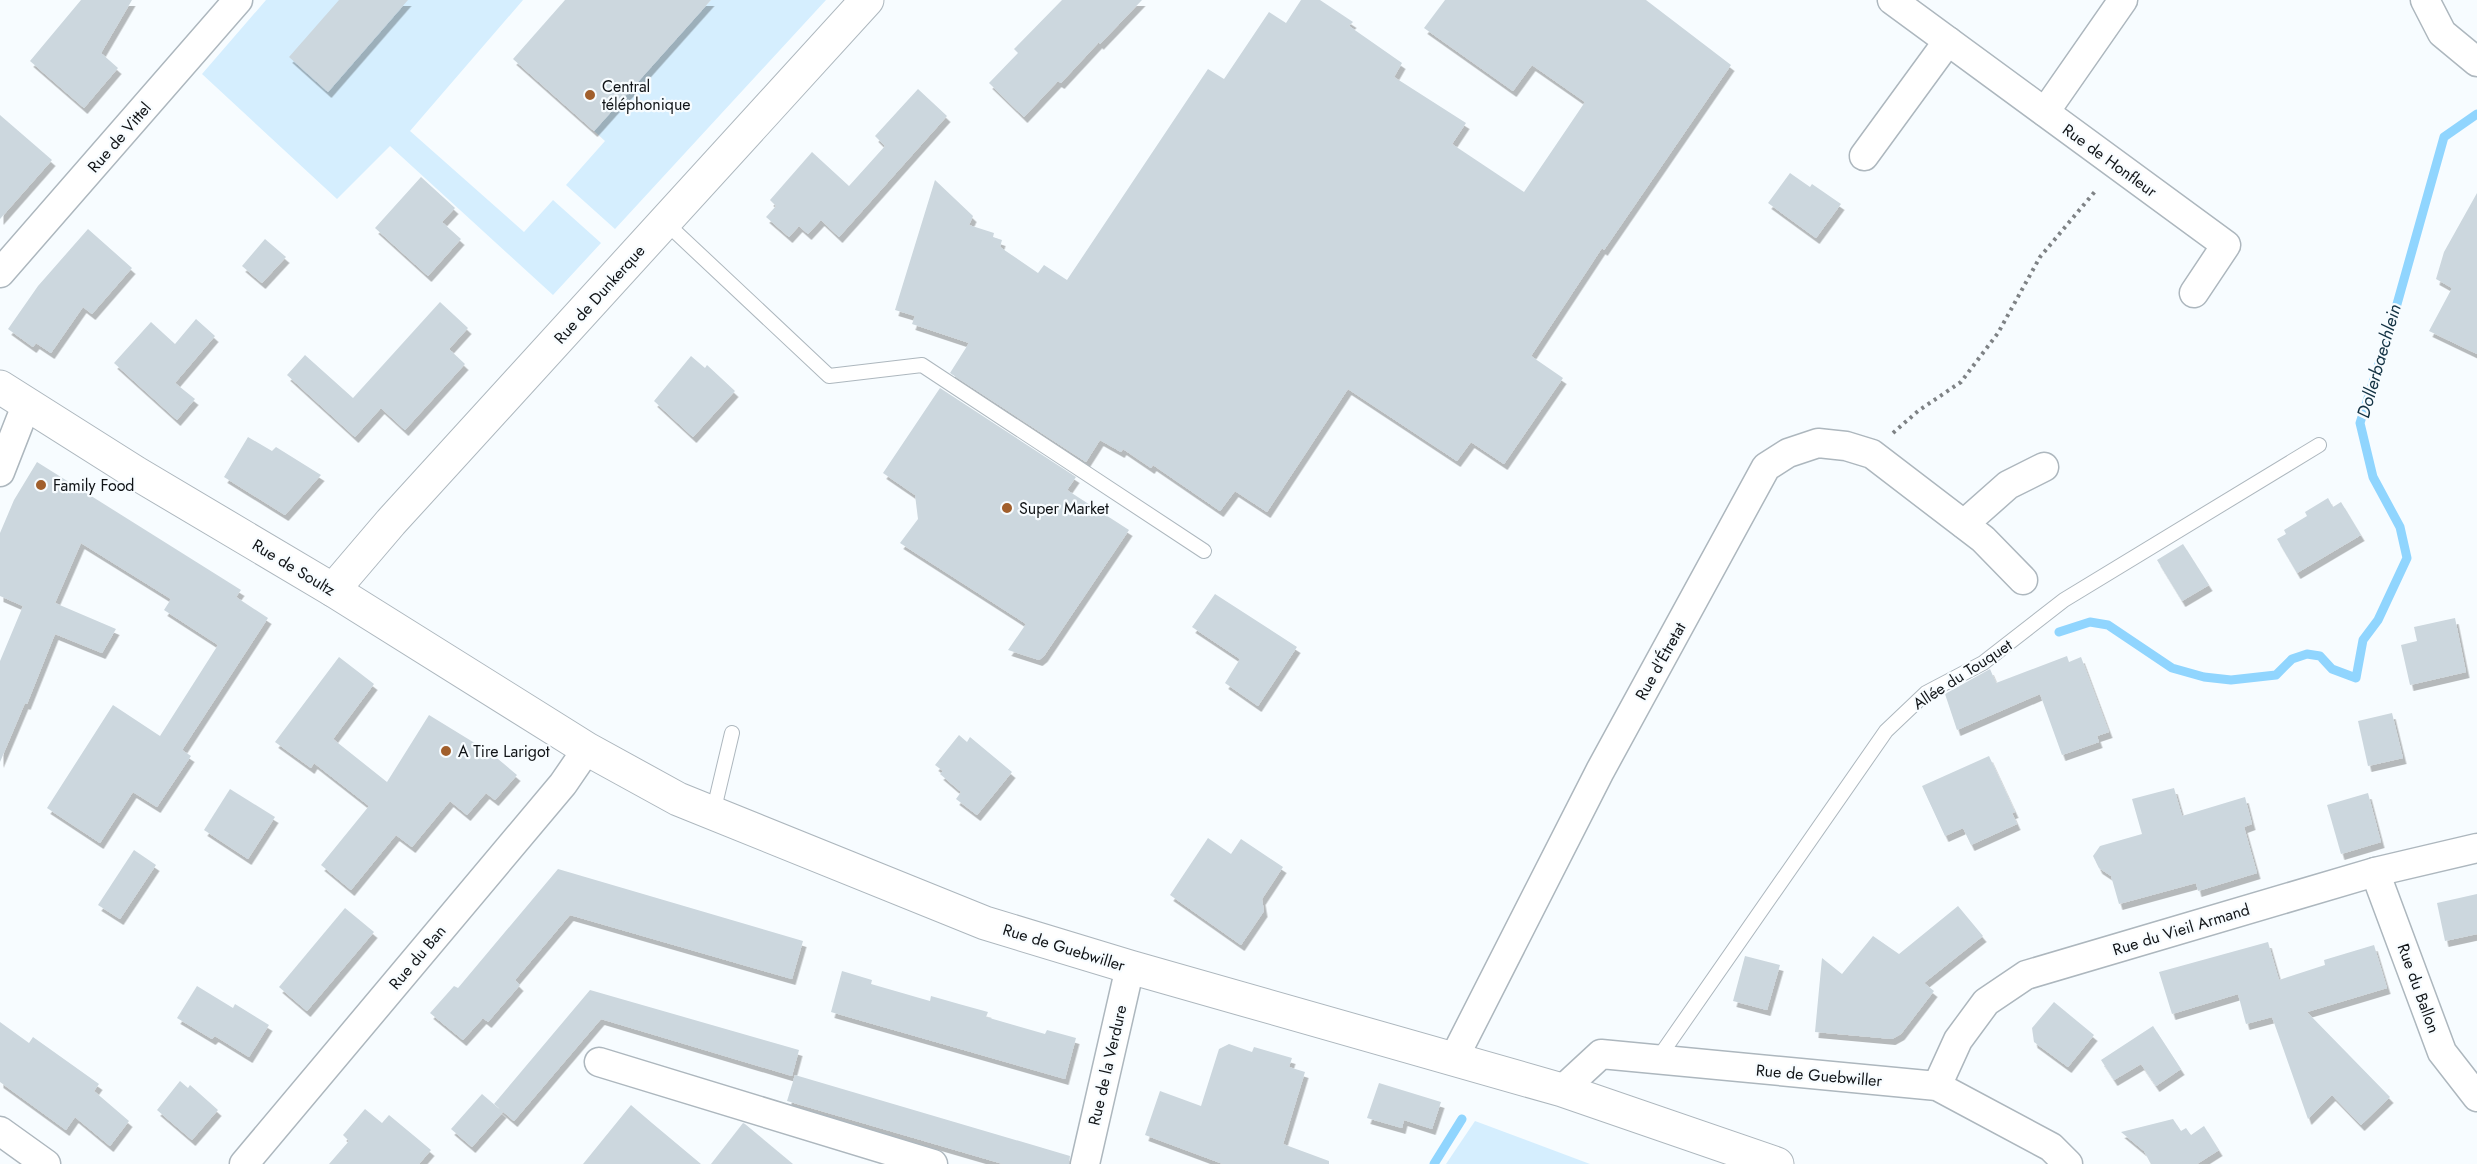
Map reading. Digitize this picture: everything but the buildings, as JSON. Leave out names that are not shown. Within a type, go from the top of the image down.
[{"type":"main road","name":"Rue de Dunkerque","points":[[333,590],[375,540],[867,0]]},
{"type":"main road","name":"Rue de Soultz","points":[[14,395],[136,473],[333,590],[587,749]]},
{"type":"main road","name":"Rue de Guebwiller","points":[[587,749],[678,799],[985,923],[1130,967],[1562,1090],[1777,1164]]},
{"type":"street","name":"Rue de Vittel","points":[[0,273],[238,0]]},
{"type":"street","name":"Rue de Honfleur","points":[[1892,0],[2226,245],[2194,293]]},
{"type":"street","points":[[2045,112],[2123,0]]},
{"type":"street","points":[[2425,0],[2442,33],[2477,62]]},
{"type":"street","points":[[1864,156],[1948,41]]},
{"type":"street","points":[[0,472],[14,395]]},
{"type":"street","name":"Rue d'Étretat","points":[[1453,1059],[1600,771],[1766,467],[1788,453],[1818,443],[1846,446],[1872,454],[1983,539],[2023,580]]},
{"type":"street","points":[[1964,524],[2008,485],[2044,466]]},
{"type":"street","name":"Rue du Ban","points":[[244,1164],[563,784],[587,749]]},
{"type":"street","name":"Rue du Vieil Armand","points":[[1937,1086],[1958,1040],[1986,1002],[2026,975],[2375,872],[2477,848]]},
{"type":"street","name":"Rue du Ballon","points":[[2375,872],[2442,1052],[2477,1096]]},
{"type":"street","name":"Rue de la Verdure","points":[[1085,1164],[1130,967]]},
{"type":"street","name":"Rue de Guebwiller","points":[[1562,1090],[1601,1054],[1937,1086],[2051,1147],[2068,1164]]},
{"type":"street","points":[[599,1062],[933,1164]]},
{"type":"street","points":[[0,1131],[46,1164]]},
{"type":"lane","points":[[665,222],[829,376],[922,364],[1204,551]]},
{"type":"lane","name":"Allée du Touquet","points":[[1657,1060],[1886,731],[1910,706],[1926,693],[1983,663],[2064,600],[2319,445]]},
{"type":"lane","points":[[712,813],[732,734]]},
{"type":"path","points":[[1846,446],[1882,439],[1892,434],[1918,411],[1961,382],[1998,333],[2040,257],[2118,165]]},
{"type":"shaded area","points":[[266,0],[523,0],[410,131],[524,232],[553,200],[601,243],[553,295],[390,146],[337,199],[202,74]]},
{"type":"shaded area","points":[[711,0],[826,0],[615,229],[566,185],[605,141],[594,131]]},
{"type":"shaded area","points":[[1475,1121],[1590,1164],[1446,1164]]},
{"type":"waterway","name":"Dollerbaechlein","points":[[2059,632],[2090,622],[2108,625],[2172,668],[2204,677],[2231,680],[2276,675],[2292,659],[2307,654],[2320,656],[2332,669],[2356,678],[2363,640],[2378,620],[2407,558],[2400,527],[2373,477],[2360,423],[2390,329],[2444,137],[2477,114]]},
{"type":"waterway","name":"Dollerbaechlein","points":[[1434,1164],[1462,1119]]},
{"type":"place","name":"Central téléphonique","points":[[590,95]]},
{"type":"place","name":"Family Food","points":[[41,485]]},
{"type":"place","name":"Super Market","points":[[1007,508]]},
{"type":"place","name":"A Tire Larigot","points":[[446,751]]}]
